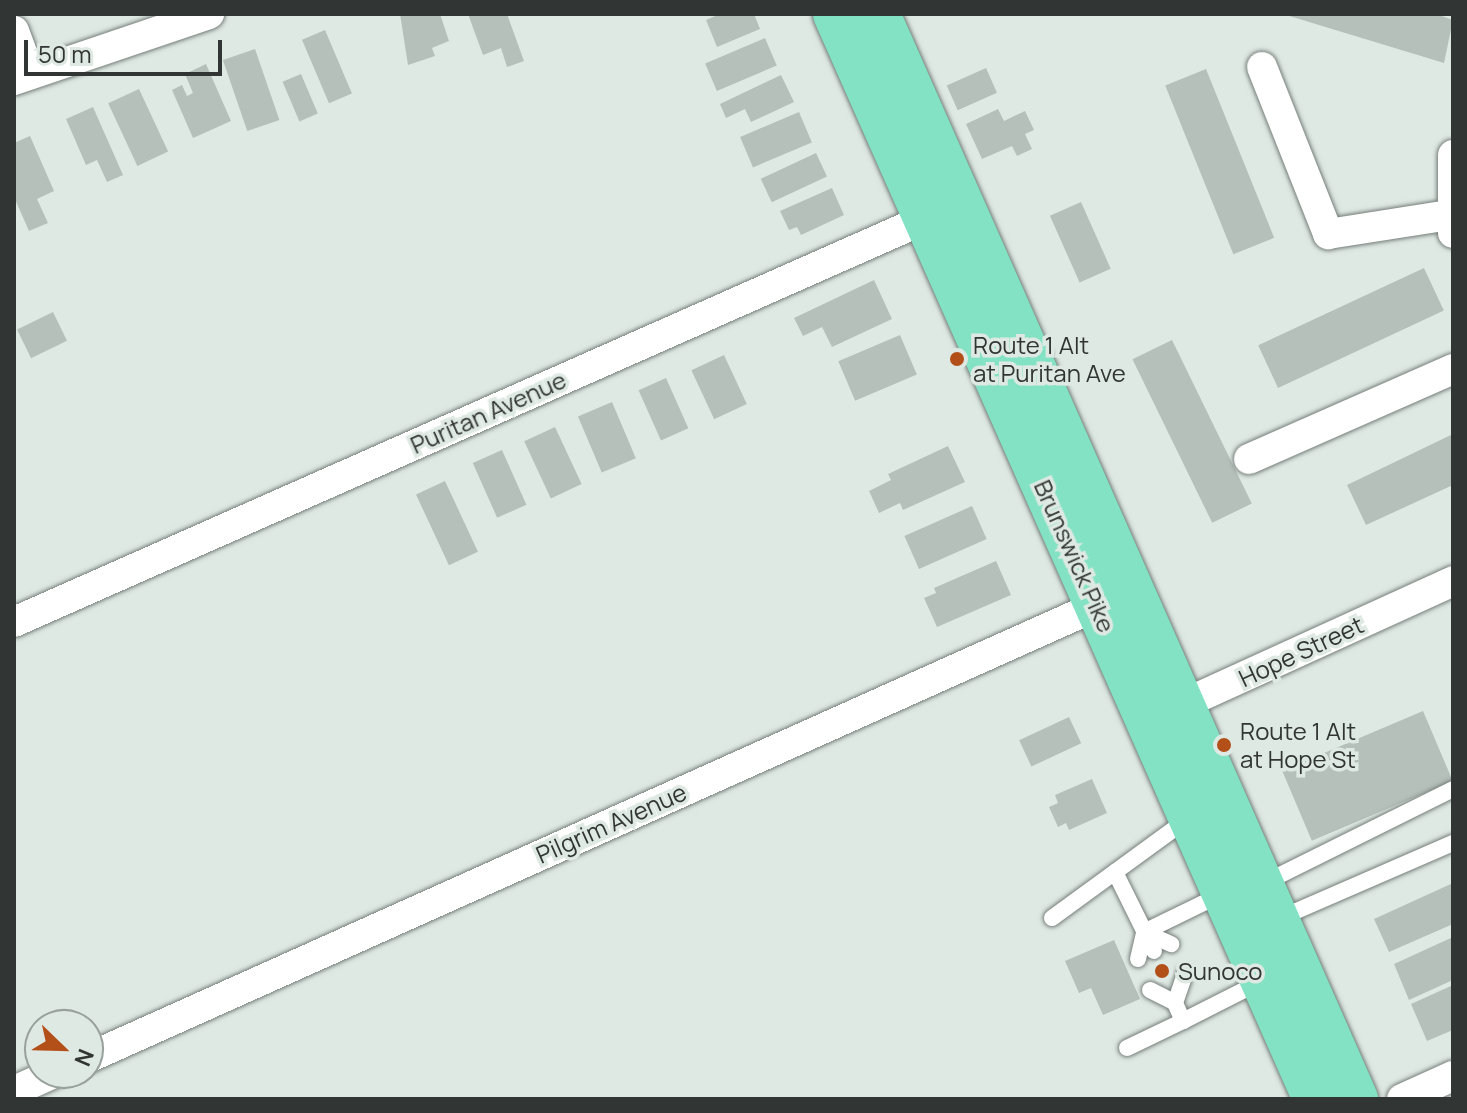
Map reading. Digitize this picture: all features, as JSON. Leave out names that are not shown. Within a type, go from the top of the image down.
[{"type":"main road","name":"Brunswick Pike","points":[[848,15],[944,211],[1166,712],[1255,899],[1356,1099]]},
{"type":"main road","name":"Brunswick Pike","points":[[1166,712],[1190,818],[1255,899],[1263,981],[1315,1099]]},
{"type":"street","points":[[14,31],[22,77],[209,14]]},
{"type":"street","points":[[1262,67],[1328,234],[1451,225],[1453,155]]},
{"type":"street","name":"Puritan Avenue","points":[[14,622],[944,211]]},
{"type":"street","points":[[1249,459],[1453,369]]},
{"type":"street","name":"Hope Street","points":[[1166,712],[1452,585]]},
{"type":"street","name":"Pilgrim Avenue","points":[[104,1051],[1115,597]]},
{"type":"street","points":[[1402,1099],[1453,1076]]},
{"type":"lane","points":[[1255,899],[1453,789]]},
{"type":"lane","points":[[1052,918],[1190,818]]},
{"type":"lane","points":[[1144,932],[1453,843]]},
{"type":"lane","points":[[1115,872],[1154,951]]},
{"type":"lane","points":[[1144,932],[1171,944]]},
{"type":"lane","points":[[1138,959],[1144,932]]},
{"type":"lane","points":[[1175,1003],[1185,974]]},
{"type":"lane","points":[[1127,1048],[1263,981]]},
{"type":"lane","points":[[1168,982],[1183,1021]]},
{"type":"lane","points":[[1150,990],[1175,1003]]},
{"type":"building","points":[[400,14],[440,14],[449,41],[432,48],[435,56],[408,65]]},
{"type":"building","points":[[468,14],[507,14],[524,61],[507,67],[501,48],[483,55]]},
{"type":"building","points":[[720,14],[754,14],[760,29],[717,47],[706,20]]},
{"type":"building","points":[[1436,14],[1453,20],[1444,63],[1286,15]]},
{"type":"building","points":[[325,30],[352,94],[329,103],[302,40]]},
{"type":"building","points":[[765,38],[777,66],[717,91],[705,63]]},
{"type":"building","points":[[255,49],[279,120],[247,131],[223,60]]},
{"type":"building","points":[[206,64],[231,121],[193,138],[172,90],[182,85],[187,96],[193,93],[185,74]]},
{"type":"building","points":[[986,68],[997,93],[958,110],[947,85]]},
{"type":"building","points":[[1206,69],[1274,238],[1233,254],[1165,85]]},
{"type":"building","points":[[301,74],[318,114],[299,121],[283,82]]},
{"type":"building","points":[[781,75],[794,102],[751,122],[745,109],[726,118],[720,104]]},
{"type":"building","points":[[139,89],[168,152],[137,166],[108,103]]},
{"type":"building","points":[[93,107],[123,175],[107,182],[97,160],[86,165],[66,119]]},
{"type":"building","points":[[998,109],[1004,121],[1025,111],[1034,130],[1025,134],[1032,149],[1017,156],[1012,146],[982,159],[966,124]]},
{"type":"building","points":[[799,112],[812,142],[753,167],[740,137]]},
{"type":"building","points":[[30,136],[54,191],[37,199],[48,223],[29,231],[14,197],[14,143]]},
{"type":"building","points":[[816,153],[827,177],[772,202],[761,179]]},
{"type":"building","points":[[832,188],[844,215],[801,235],[797,227],[789,230],[780,211]]},
{"type":"building","points":[[1081,202],[1111,269],[1080,283],[1050,216]]},
{"type":"building","points":[[1424,268],[1444,311],[1278,388],[1258,345]]},
{"type":"building","points":[[874,280],[892,319],[832,347],[822,327],[803,336],[794,318]]},
{"type":"building","points":[[53,312],[67,341],[31,358],[17,330]]},
{"type":"building","points":[[900,335],[917,375],[855,401],[838,361]]},
{"type":"building","points":[[1172,340],[1252,504],[1212,523],[1132,359]]},
{"type":"building","points":[[724,355],[747,404],[714,419],[691,370]]},
{"type":"building","points":[[666,378],[688,428],[661,440],[639,390]]},
{"type":"building","points":[[612,402],[636,458],[602,473],[578,416]]},
{"type":"building","points":[[555,427],[582,484],[551,498],[524,441]]},
{"type":"building","points":[[1453,434],[1453,485],[1366,525],[1347,485]]},
{"type":"building","points":[[948,446],[965,482],[903,510],[900,503],[879,513],[869,491],[891,480],[888,474]]},
{"type":"building","points":[[502,450],[526,505],[497,518],[473,463]]},
{"type":"building","points":[[445,481],[478,552],[449,565],[416,495]]},
{"type":"building","points":[[972,506],[987,539],[919,569],[904,536]]},
{"type":"building","points":[[996,561],[1011,595],[937,627],[924,598],[936,593],[934,588]]},
{"type":"building","points":[[1423,711],[1453,781],[1312,841],[1282,771]]},
{"type":"building","points":[[1069,717],[1081,743],[1031,767],[1019,740]]},
{"type":"building","points":[[1092,779],[1107,813],[1069,830],[1066,823],[1058,827],[1049,807],[1058,803],[1055,795]]},
{"type":"building","points":[[1453,883],[1453,924],[1389,952],[1374,919]]},
{"type":"building","points":[[1453,937],[1453,980],[1409,1000],[1394,964]]},
{"type":"building","points":[[1114,940],[1140,999],[1103,1015],[1091,988],[1079,993],[1065,961]]},
{"type":"building","points":[[1453,985],[1453,1030],[1427,1041],[1411,1004]]},
{"type":"place","name":"Route 1 Alt at Puritan Ave","points":[[957,359]]},
{"type":"place","name":"Route 1 Alt at Hope St","points":[[1224,745]]},
{"type":"place","name":"Sunoco","points":[[1162,971]]}]
